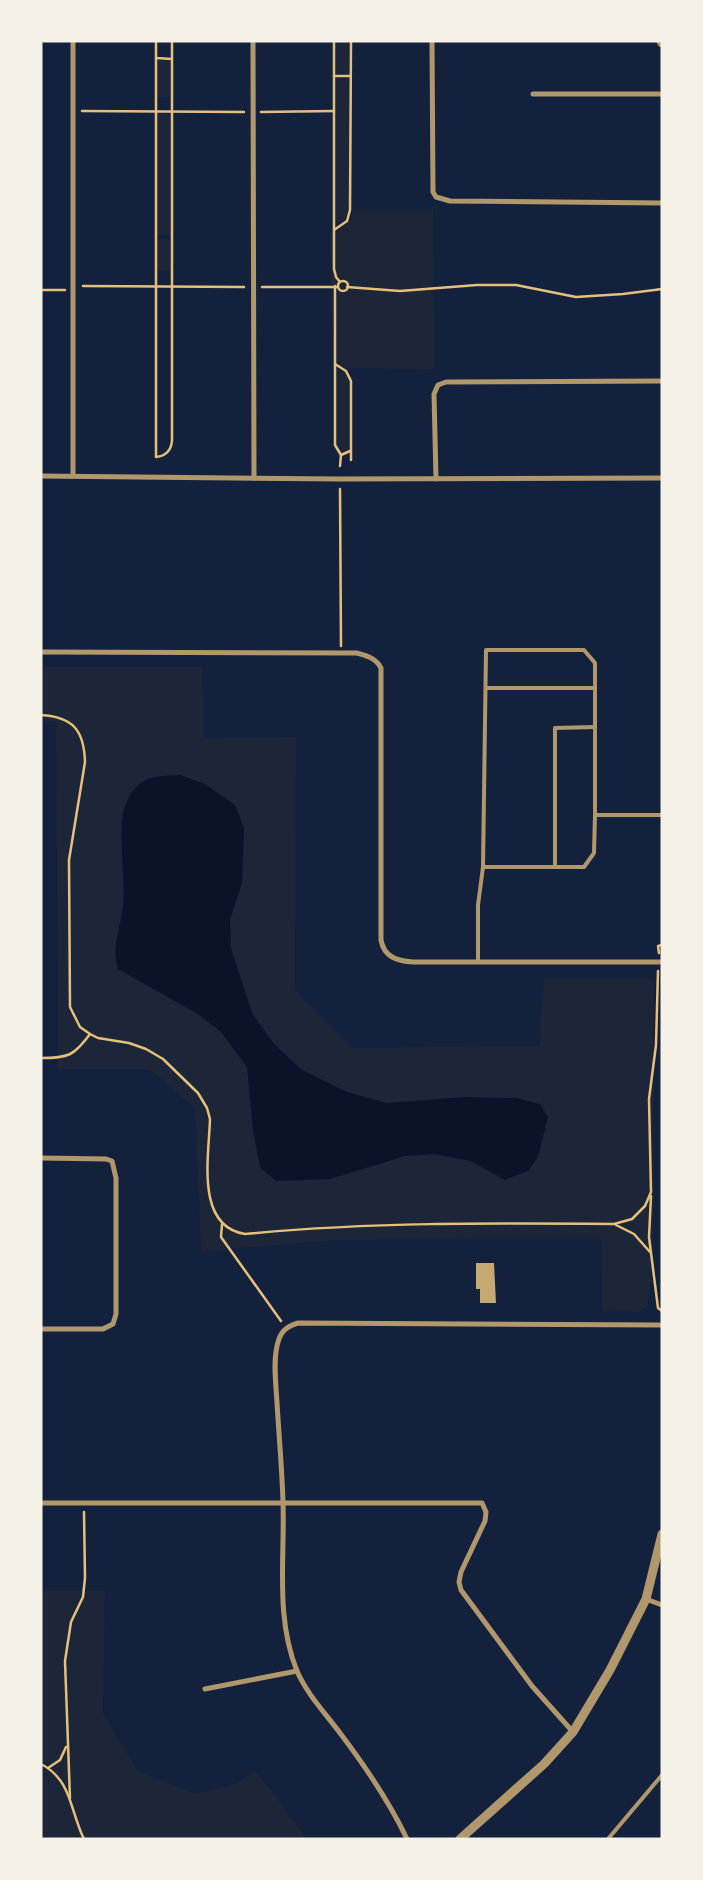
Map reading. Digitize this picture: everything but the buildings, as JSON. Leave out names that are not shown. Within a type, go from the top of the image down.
[{"type":"street","points":[[73,41],[73,476]]},
{"type":"street","points":[[253,41],[254,478]]},
{"type":"street","points":[[432,41],[433,192],[436,197],[450,201],[662,203]]},
{"type":"street","points":[[533,94],[662,94]]},
{"type":"street","points":[[436,479],[434,394],[438,385],[446,382],[662,381]]},
{"type":"street","points":[[41,476],[436,479],[662,478]]},
{"type":"street","points":[[41,652],[357,653],[372,658],[378,662],[381,668],[382,940],[389,955],[403,961],[660,962]]},
{"type":"street","points":[[41,1158],[98,1157],[112,1161],[116,1178],[116,1314],[113,1324],[103,1329],[41,1329]]},
{"type":"street","points":[[407,1839],[389,1804],[310,1693],[297,1671],[286,1637],[283,1614],[283,1502],[275,1372],[276,1347],[280,1333],[298,1323],[662,1325]]},
{"type":"street","points":[[41,1503],[482,1502],[486,1512],[480,1533],[461,1572],[459,1582],[461,1590],[532,1686],[573,1732]]},
{"type":"street","points":[[460,1839],[544,1764],[573,1732],[610,1670],[646,1599],[662,1534]]},
{"type":"street","points":[[646,1599],[662,1605]]},
{"type":"street","points":[[205,1690],[297,1671]]},
{"type":"lane","points":[[478,962],[478,905],[483,867],[486,650],[584,650],[596,662],[596,815],[594,853],[584,867],[483,867]]},
{"type":"lane","points":[[486,688],[596,688]]},
{"type":"lane","points":[[555,867],[555,728],[596,727]]},
{"type":"lane","points":[[596,815],[662,815]]},
{"type":"lane","points":[[608,1839],[662,1775]]},
{"type":"path","points":[[156,41],[156,457],[166,454],[172,446],[172,41]]},
{"type":"path","points":[[334,41],[334,274],[340,282]]},
{"type":"path","points":[[334,231],[347,221],[350,210],[351,41]]},
{"type":"path","points":[[156,58],[172,59]]},
{"type":"path","points":[[334,76],[351,76]]},
{"type":"path","points":[[81,111],[245,112]]},
{"type":"path","points":[[261,112],[334,112]]},
{"type":"path","points":[[340,466],[341,455],[335,447],[334,364],[336,286],[340,282],[346,282],[348,287]]},
{"type":"path","points":[[83,286],[172,285],[243,287]]},
{"type":"path","points":[[263,287],[336,286],[342,291],[348,287],[400,292],[455,287],[516,286],[576,297],[662,289]]},
{"type":"path","points":[[41,290],[63,290]]},
{"type":"path","points":[[334,364],[346,372],[351,381],[351,460]]},
{"type":"path","points":[[341,455],[350,452]]},
{"type":"path","points":[[340,485],[341,653]]},
{"type":"path","points":[[41,715],[62,718],[75,725],[85,751],[85,762],[69,860],[68,991],[74,1018],[80,1027],[98,1038],[146,1048],[163,1059],[198,1093],[207,1108],[210,1119],[209,1194],[212,1208],[222,1224],[231,1232],[245,1234],[345,1227],[514,1222],[614,1224],[632,1219],[645,1206],[651,1192]]},
{"type":"path","points":[[660,962],[656,1045],[649,1099],[650,1252],[658,1308],[662,1311]]},
{"type":"path","points":[[41,1058],[60,1058],[70,1055],[80,1048],[90,1034]]},
{"type":"path","points":[[222,1224],[221,1237],[286,1328]]},
{"type":"path","points":[[614,1224],[634,1234],[650,1252]]},
{"type":"path","points":[[70,1798],[66,1743],[65,1661],[72,1622],[82,1597],[85,1578],[84,1503]]},
{"type":"path","points":[[48,1768],[60,1760],[66,1743]]},
{"type":"path","points":[[41,1764],[48,1768],[63,1783],[84,1839]]},
{"type":"shaded area","points":[[336,41],[349,41],[349,74],[344,72],[336,74]]},
{"type":"shaded area","points":[[157,60],[170,60],[170,97],[157,97]]},
{"type":"shaded area","points":[[349,77],[349,210],[344,220],[336,223],[336,78],[345,80],[345,78]]},
{"type":"shaded area","points":[[157,114],[170,114],[170,236],[162,233],[161,236],[157,236]]},
{"type":"shaded area","points":[[353,209],[433,209],[434,369],[344,368],[339,363],[333,364],[330,233],[338,231],[349,222]]},
{"type":"shaded area","points":[[157,239],[170,239],[170,271],[157,270]]},
{"type":"shaded area","points":[[336,369],[345,373],[349,381],[349,449],[342,453],[336,445]]},
{"type":"shaded area","points":[[41,667],[202,667],[203,738],[296,737],[295,990],[352,1048],[540,1046],[544,978],[648,978],[654,984],[653,1240],[648,1305],[639,1312],[602,1311],[601,1239],[338,1240],[201,1251],[196,1121],[193,1107],[154,1072],[142,1069],[58,1069],[56,721],[41,721]]},
{"type":"shaded area","points":[[180,775],[205,784],[235,805],[244,828],[242,883],[230,920],[231,948],[252,1013],[274,1044],[302,1070],[347,1092],[387,1103],[465,1097],[516,1098],[540,1104],[548,1117],[538,1157],[528,1171],[505,1180],[471,1161],[434,1154],[405,1156],[330,1179],[276,1181],[260,1167],[253,1131],[247,1067],[221,1032],[198,1014],[118,969],[116,961],[116,944],[123,905],[122,836],[125,807],[132,791],[142,782],[157,777]]},
{"type":"shaded area","points":[[41,1591],[105,1591],[103,1714],[138,1771],[195,1794],[236,1784],[255,1771],[272,1791],[306,1839],[41,1839]]}]
